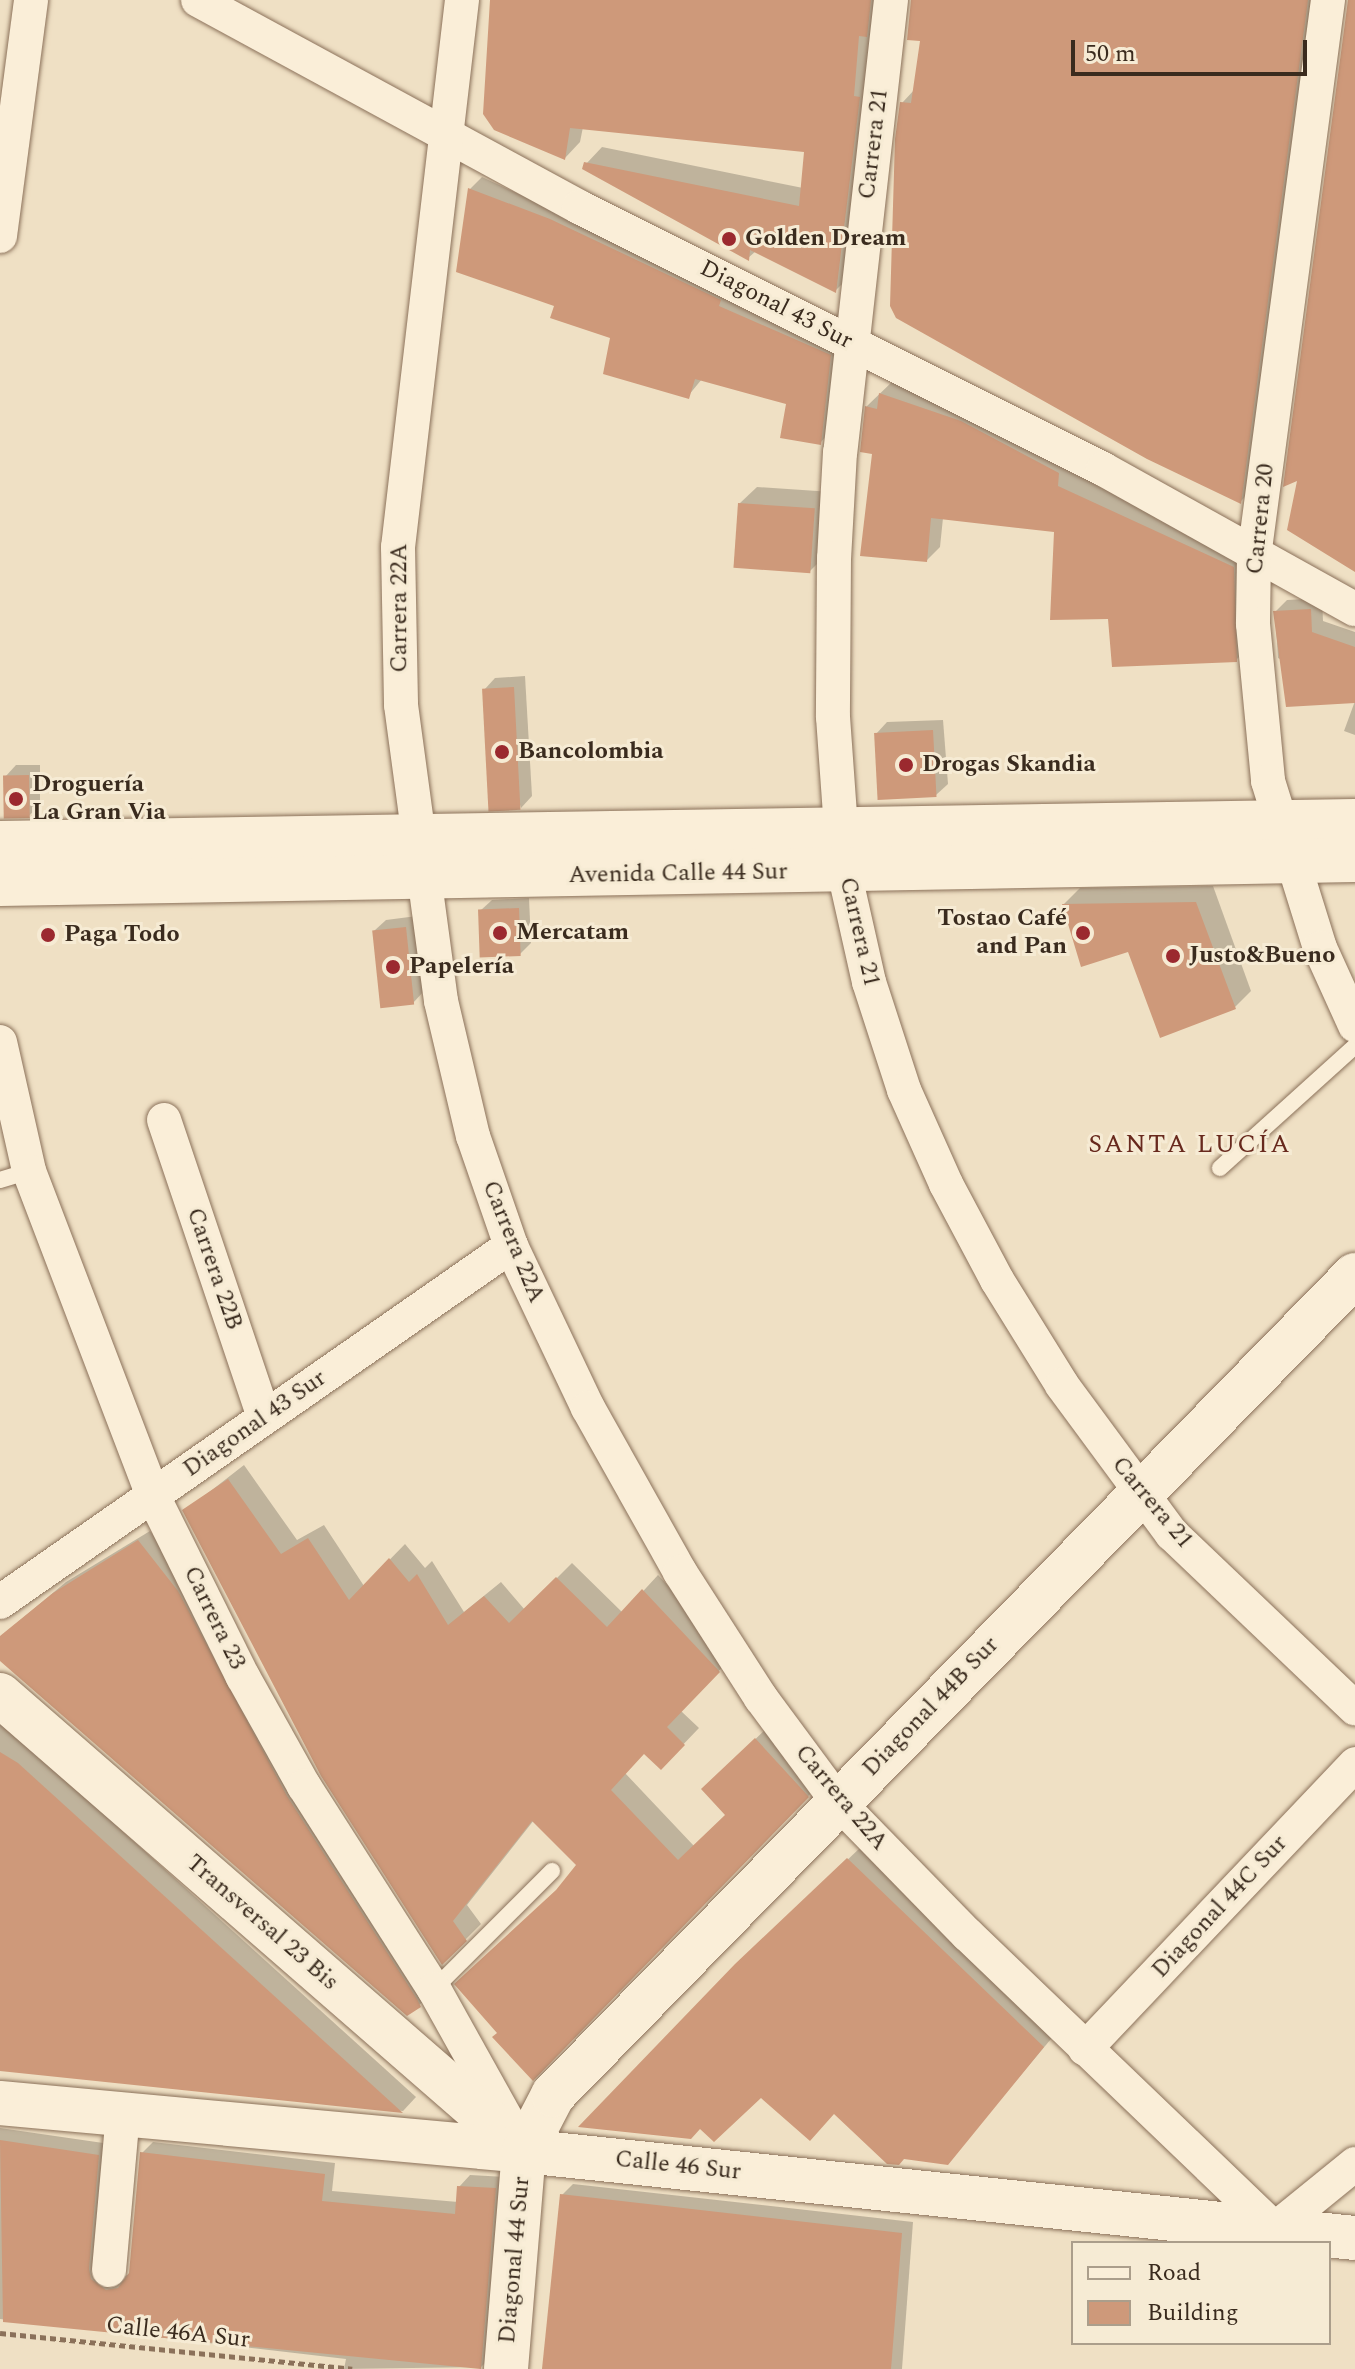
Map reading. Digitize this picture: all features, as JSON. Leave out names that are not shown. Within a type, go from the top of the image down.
[{"type":"street","points":[[0,236],[31,0]]},
{"type":"street","name":"Diagonal 43 Sur","points":[[198,0],[446,137],[1103,469],[1254,557],[1355,609]]},
{"type":"street","name":"Carrera 22A","points":[[462,0],[398,547],[401,705],[418,859],[441,1001],[473,1136],[511,1246],[588,1408],[673,1559],[761,1698],[838,1802],[1085,2049],[1275,2229]]},
{"type":"street","name":"Carrera 21","points":[[891,0],[853,344],[833,573],[833,717],[843,851],[869,982],[899,1076],[946,1184],[1053,1372],[1172,1534],[1355,1708]]},
{"type":"street","name":"Carrera 20","points":[[1328,0],[1254,557],[1259,707],[1285,842],[1320,948],[1355,1025]]},
{"type":"street","name":"Avenida Calle 44 Sur","points":[[0,884],[418,859],[1285,842],[1355,821]]},
{"type":"street","name":"Avenida Calle 44 Sur","points":[[1285,842],[1355,860]]},
{"type":"street","name":"Avenida Calle 44 Sur","points":[[0,843],[418,859]]},
{"type":"street","name":"Carrera 23","points":[[0,1042],[15,1175],[153,1496],[243,1677],[304,1786],[434,1989],[524,2151]]},
{"type":"street","name":"Carrera 22B","points":[[164,1120],[264,1418]]},
{"type":"street","name":"Diagonal 43 Sur","points":[[0,1602],[511,1246]]},
{"type":"street","name":"Diagonal 44B Sur","points":[[524,2151],[540,2116],[573,2071],[1355,1275]]},
{"type":"street","name":"Transversal 23 Bis","points":[[0,1695],[524,2151]]},
{"type":"street","name":"Diagonal 44C Sur","points":[[1085,2049],[1355,1764]]},
{"type":"street","name":"Calle 46 Sur","points":[[0,2103],[524,2151],[1355,2238]]},
{"type":"street","points":[[109,2270],[123,2114]]},
{"type":"street","name":"Diagonal 44 Sur","points":[[506,2369],[524,2151]]},
{"type":"street","points":[[1275,2229],[1355,2164]]},
{"type":"lane","points":[[1220,1168],[1355,1046]]},
{"type":"lane","points":[[434,1989],[552,1871]]},
{"type":"path","name":"Calle 46A Sur","points":[[0,2333],[352,2369]]},
{"type":"building","points":[[490,0],[871,0],[867,37],[859,36],[854,96],[860,97],[836,293],[750,250],[749,261],[582,169],[584,162],[799,206],[804,152],[570,128],[565,160],[494,130],[483,114]]},
{"type":"building","points":[[911,0],[1308,0],[1241,504],[1147,459],[896,318],[890,306],[895,139],[900,102],[911,103],[920,41],[907,40]]},
{"type":"building","points":[[1348,0],[1355,0],[1355,572],[1287,530],[1297,481],[1283,487]]},
{"type":"building","points":[[468,188],[550,219],[721,300],[719,306],[831,355],[821,445],[780,438],[786,404],[695,379],[689,399],[603,374],[610,338],[550,318],[554,306],[456,272]]},
{"type":"building","points":[[879,393],[961,421],[1059,473],[1058,486],[1234,567],[1237,662],[1112,667],[1108,619],[1050,620],[1054,532],[931,518],[927,562],[860,556],[872,454],[860,452],[865,406],[877,409]]},
{"type":"building","points":[[738,503],[815,508],[810,573],[733,568]]},
{"type":"building","points":[[1311,609],[1312,632],[1355,647],[1355,703],[1286,707],[1273,611]]},
{"type":"building","name":"Bancolombia","points":[[514,687],[520,810],[488,812],[482,689]]},
{"type":"building","name":"Drogas Skandia","points":[[933,730],[937,797],[878,800],[874,733]]},
{"type":"building","name":"Droguería La Gran Via","points":[[3,775],[29,775],[30,818],[4,818]]},
{"type":"building","name":"Justo&Bueno","points":[[1196,902],[1236,1009],[1160,1038],[1128,952],[1081,967],[1062,904]]},
{"type":"building","name":"Mercatam","points":[[519,908],[521,956],[480,957],[478,909]]},
{"type":"building","name":"Papelería","points":[[406,927],[414,1005],[380,1008],[372,931]]},
{"type":"building","points":[[228,1479],[281,1554],[308,1538],[349,1600],[389,1558],[409,1582],[417,1574],[448,1625],[484,1596],[509,1623],[556,1577],[607,1627],[642,1589],[720,1672],[667,1727],[685,1745],[661,1770],[644,1754],[611,1790],[678,1860],[725,1815],[701,1789],[755,1738],[809,1797],[533,2081],[492,2037],[497,2033],[454,1984],[556,1890],[576,1865],[532,1821],[453,1921],[467,1941],[442,1965],[321,1776],[182,1510]]},
{"type":"building","points":[[138,1540],[178,1591],[287,1796],[417,1999],[421,2007],[407,2016],[0,1661],[0,1636],[53,1593]]},
{"type":"building","points":[[0,1752],[18,1763],[403,2113],[0,2071]]},
{"type":"building","points":[[847,1858],[1044,2047],[948,2165],[904,2159],[899,2165],[887,2164],[834,2114],[810,2141],[761,2098],[714,2142],[700,2129],[691,2139],[578,2127],[735,1964]]},
{"type":"building","points":[[0,2140],[99,2155],[89,2269],[91,2279],[106,2290],[118,2288],[129,2273],[140,2152],[325,2174],[322,2201],[455,2214],[457,2186],[496,2188],[481,2369],[3,2322]]},
{"type":"building","points":[[560,2194],[902,2233],[891,2369],[542,2369]]},
{"type":"place","name":"Golden Dream","points":[[729,239]]},
{"type":"place","name":"Bancolombia","points":[[502,752]]},
{"type":"place","name":"Drogas Skandia","points":[[906,765]]},
{"type":"place","name":"Droguería La Gran Via","points":[[16,799]]},
{"type":"place","name":"Mercatam","points":[[500,933]]},
{"type":"place","name":"Tostao Café and Pan","points":[[1083,933]]},
{"type":"place","name":"Paga Todo","points":[[48,935]]},
{"type":"place","name":"Justo&Bueno","points":[[1173,956]]},
{"type":"place","name":"Papelería","points":[[393,967]]},
{"type":"district","name":"SANTA LUCÍA","points":[[1190,1145]]}]
